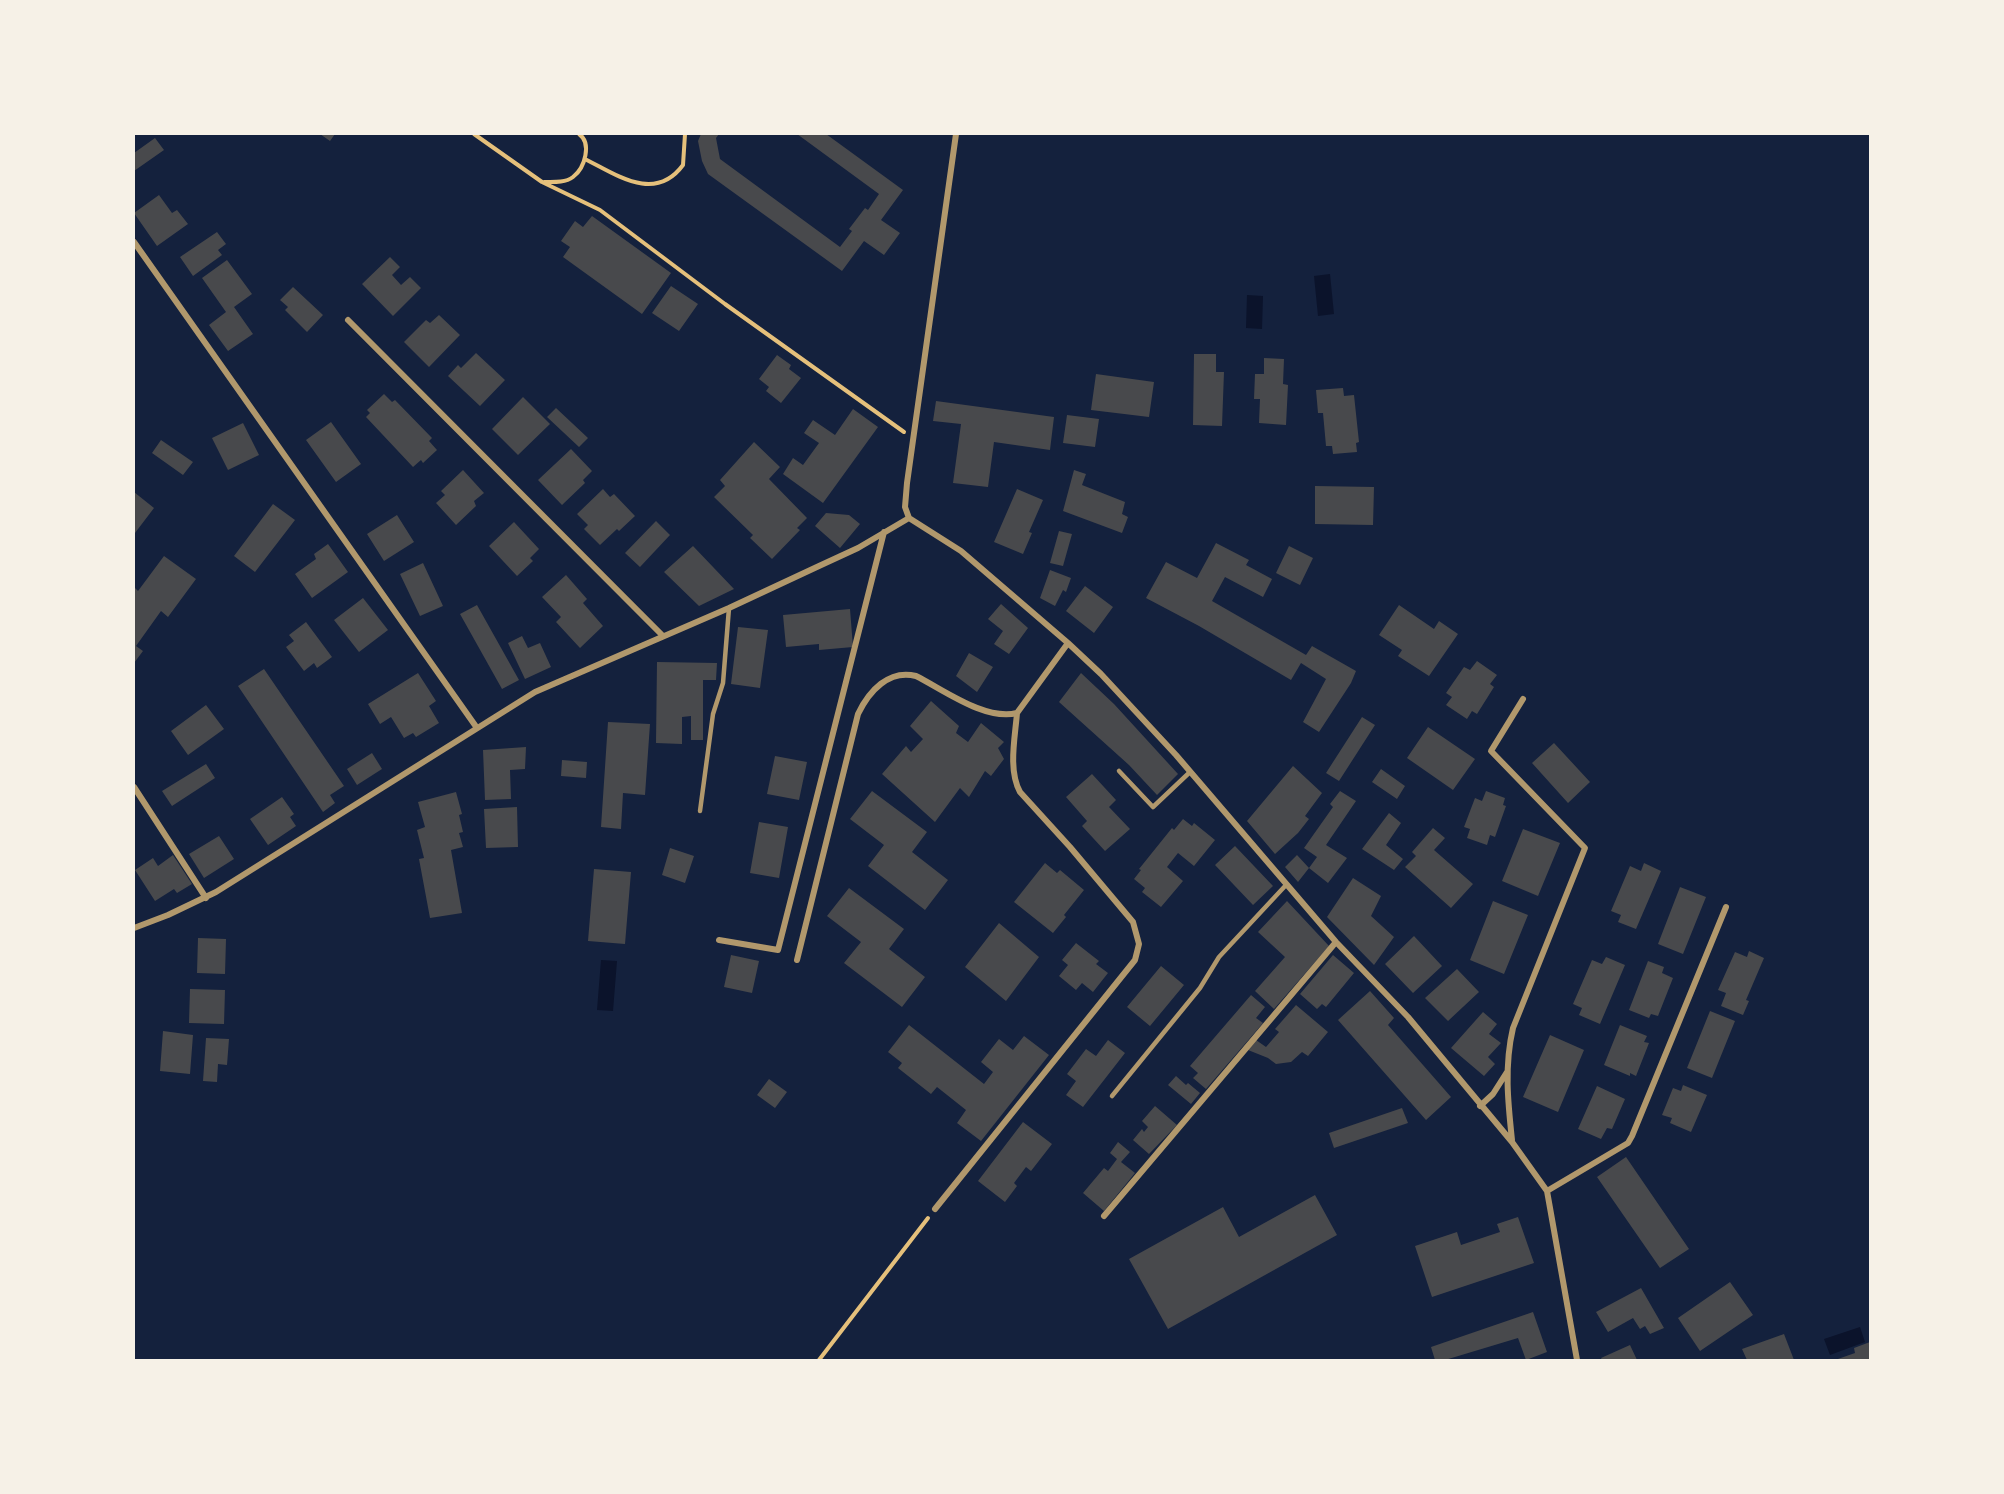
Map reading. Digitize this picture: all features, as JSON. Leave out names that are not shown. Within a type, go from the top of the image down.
[{"type":"street","points":[[956,134],[907,483],[905,507],[909,518],[961,551],[1068,643],[1117,691],[1191,772],[1336,942],[1407,1017],[1512,1142],[1547,1191],[1577,1360]]},
{"type":"street","points":[[134,242],[477,729]]},
{"type":"street","points":[[348,320],[663,636]]},
{"type":"street","points":[[134,928],[206,897],[319,829],[535,692],[729,608],[858,548],[909,518]]},
{"type":"street","points":[[719,940],[778,950],[884,531]]},
{"type":"street","points":[[935,1209],[1135,960],[1139,949],[1138,934],[1128,916],[1020,792],[1016,784],[1014,772],[1017,713],[1068,643]]},
{"type":"street","points":[[796,960],[858,714],[875,689],[892,677],[908,674],[982,711],[998,714],[1017,713]]},
{"type":"street","points":[[1512,1142],[1507,1072],[1513,1028],[1585,848],[1491,751],[1523,699]]},
{"type":"street","points":[[134,787],[206,897]]},
{"type":"street","points":[[1547,1191],[1628,1143],[1726,907]]},
{"type":"street","points":[[1104,1216],[1336,942]]},
{"type":"street","points":[[1480,1106],[1494,1094],[1507,1072]]},
{"type":"lane","points":[[700,810],[713,714],[723,683],[729,608]]},
{"type":"lane","points":[[1119,771],[1153,807],[1191,772]]},
{"type":"lane","points":[[1112,1096],[1200,988],[1219,957],[1286,885]]},
{"type":"path","points":[[474,134],[542,182],[600,210],[725,304],[913,439]]},
{"type":"path","points":[[542,182],[561,182],[573,178],[585,159],[586,149],[583,136],[579,134]]},
{"type":"path","points":[[585,159],[626,179],[651,185],[671,177],[683,165],[685,134]]},
{"type":"path","points":[[819,1360],[935,1209]]},
{"type":"water","points":[[1330,274],[1334,314],[1318,316],[1314,276]]},
{"type":"water","points":[[1247,295],[1263,296],[1262,329],[1246,328]]},
{"type":"water","points":[[601,960],[617,961],[613,1011],[597,1010]]},
{"type":"water","points":[[1860,1327],[1865,1342],[1830,1355],[1824,1339]]},
{"type":"building","points":[[320,134],[335,134],[330,141]]},
{"type":"building","points":[[701,134],[719,134],[716,138],[720,159],[840,247],[852,231],[849,229],[865,208],[868,210],[879,194],[797,134],[826,134],[903,190],[881,220],[900,233],[884,255],[864,241],[842,271],[708,174],[702,161],[698,141]]},
{"type":"building","points":[[155,138],[164,150],[134,171],[134,153]]},
{"type":"building","points":[[159,195],[172,213],[177,210],[188,224],[157,246],[134,213]]},
{"type":"building","points":[[592,216],[671,273],[642,314],[563,257],[570,247],[561,241],[575,221],[583,227]]},
{"type":"building","points":[[217,232],[226,244],[218,250],[222,255],[193,276],[180,257]]},
{"type":"building","points":[[390,257],[400,267],[392,275],[401,285],[410,277],[421,288],[393,316],[362,284]]},
{"type":"building","points":[[227,260],[252,294],[234,307],[253,334],[228,351],[209,325],[226,312],[202,278]]},
{"type":"building","points":[[671,286],[698,304],[679,331],[652,313]]},
{"type":"building","points":[[293,287],[323,315],[307,332],[285,310],[288,307],[280,300]]},
{"type":"building","points":[[439,315],[460,335],[429,367],[404,342],[426,320],[430,323]]},
{"type":"building","points":[[476,353],[505,380],[480,406],[448,376],[458,365],[461,368]]},
{"type":"building","points":[[1194,354],[1216,354],[1216,372],[1224,372],[1222,426],[1193,425]]},
{"type":"building","points":[[777,355],[791,365],[789,369],[801,378],[781,403],[766,391],[769,387],[759,379]]},
{"type":"building","points":[[1264,358],[1284,359],[1283,384],[1288,385],[1286,425],[1259,423],[1260,399],[1254,399],[1255,374],[1264,374]]},
{"type":"building","points":[[1096,374],[1154,382],[1149,417],[1091,410]]},
{"type":"building","points":[[1343,388],[1344,396],[1354,395],[1359,442],[1356,443],[1357,452],[1333,454],[1332,446],[1326,446],[1323,413],[1318,413],[1316,390]]},
{"type":"building","points":[[384,394],[392,402],[395,400],[432,438],[429,441],[437,450],[423,463],[421,460],[413,467],[366,417],[370,413],[367,410]]},
{"type":"building","points":[[523,397],[550,424],[518,455],[492,429]]},
{"type":"building","points":[[936,401],[1054,417],[1050,450],[994,442],[988,487],[953,483],[961,424],[933,421]]},
{"type":"building","points":[[556,408],[588,438],[579,447],[547,417]]},
{"type":"building","points":[[853,409],[878,427],[823,503],[783,474],[793,458],[803,465],[819,443],[804,433],[813,420],[835,435]]},
{"type":"building","points":[[1067,415],[1099,419],[1095,447],[1063,443]]},
{"type":"building","points":[[331,422],[361,464],[336,482],[306,440]]},
{"type":"building","points":[[243,423],[259,455],[228,470],[212,438]]},
{"type":"building","points":[[161,440],[193,462],[183,475],[152,453]]},
{"type":"building","points":[[754,442],[780,467],[769,479],[807,518],[797,528],[800,530],[772,559],[750,538],[753,535],[714,497],[725,486],[720,480]]},
{"type":"building","points":[[571,449],[592,471],[583,480],[585,483],[562,505],[538,480]]},
{"type":"building","points":[[463,470],[484,493],[474,501],[476,506],[456,525],[436,503],[445,495],[441,491]]},
{"type":"building","points":[[1074,470],[1086,474],[1082,485],[1125,502],[1122,514],[1128,517],[1122,533],[1063,511]]},
{"type":"building","points":[[1315,486],[1374,487],[1373,525],[1315,524]]},
{"type":"building","points":[[603,489],[610,497],[614,494],[635,516],[600,545],[584,529],[588,525],[577,514]]},
{"type":"building","points":[[1017,489],[1043,500],[1029,532],[1032,533],[1023,554],[994,542]]},
{"type":"building","points":[[134,492],[154,508],[135,533],[134,532]]},
{"type":"building","points":[[273,504],[295,520],[255,572],[234,556]]},
{"type":"building","points":[[826,513],[849,515],[860,524],[840,548],[815,526]]},
{"type":"building","points":[[397,515],[414,542],[384,561],[367,534]]},
{"type":"building","points":[[656,521],[670,535],[640,567],[625,553]]},
{"type":"building","points":[[514,522],[539,549],[530,558],[533,561],[517,576],[489,546]]},
{"type":"building","points":[[1059,531],[1072,534],[1063,566],[1050,563]]},
{"type":"building","points":[[1216,543],[1249,560],[1246,565],[1272,579],[1263,597],[1225,577],[1212,601],[1306,655],[1312,646],[1356,671],[1351,683],[1319,732],[1303,722],[1326,679],[1301,663],[1291,680],[1146,598],[1166,562],[1197,578]]},
{"type":"building","points":[[328,544],[348,572],[312,598],[295,574],[316,559],[314,554]]},
{"type":"building","points":[[693,546],[734,589],[699,606],[664,572]]},
{"type":"building","points":[[1289,546],[1313,558],[1300,585],[1276,573]]},
{"type":"building","points":[[164,556],[196,579],[168,617],[161,611],[136,646],[143,651],[134,663],[134,587],[138,591]]},
{"type":"building","points":[[423,563],[443,606],[420,616],[400,574]]},
{"type":"building","points":[[1050,570],[1071,578],[1066,592],[1063,590],[1055,606],[1040,598]]},
{"type":"building","points":[[566,575],[587,599],[583,603],[603,626],[580,648],[556,622],[561,617],[542,597]]},
{"type":"building","points":[[1085,586],[1113,607],[1094,633],[1066,611]]},
{"type":"building","points":[[363,598],[388,630],[359,652],[334,620]]},
{"type":"building","points":[[1001,604],[1028,628],[1009,654],[994,644],[1003,631],[988,619]]},
{"type":"building","points":[[477,605],[519,680],[502,689],[460,614]]},
{"type":"building","points":[[1399,605],[1434,629],[1439,621],[1458,634],[1429,676],[1398,656],[1402,650],[1379,635]]},
{"type":"building","points":[[850,609],[853,647],[819,650],[819,644],[786,647],[783,615]]},
{"type":"building","points":[[306,622],[332,657],[317,668],[314,663],[304,671],[286,647],[294,641],[289,635]]},
{"type":"building","points":[[738,627],[768,630],[760,688],[731,684]]},
{"type":"building","points":[[522,636],[528,648],[540,643],[551,667],[525,679],[508,643]]},
{"type":"building","points":[[969,653],[993,667],[977,692],[956,676]]},
{"type":"building","points":[[1477,661],[1497,675],[1490,684],[1494,687],[1477,714],[1472,711],[1467,719],[1446,705],[1452,697],[1446,693],[1464,667],[1470,670]]},
{"type":"building","points":[[657,662],[717,663],[716,680],[703,680],[703,740],[691,740],[691,716],[682,717],[682,744],[656,743]]},
{"type":"building","points":[[264,669],[344,786],[330,795],[335,803],[323,812],[238,686]]},
{"type":"building","points":[[418,673],[436,701],[429,706],[439,723],[416,737],[413,733],[404,738],[391,717],[380,724],[368,704]]},
{"type":"building","points":[[1081,673],[1114,704],[1178,774],[1157,795],[1129,765],[1059,702]]},
{"type":"building","points":[[931,701],[959,726],[956,733],[968,742],[981,723],[1004,742],[998,748],[1004,759],[991,776],[985,771],[969,797],[960,788],[935,822],[882,774],[906,746],[911,752],[923,739],[910,726]]},
{"type":"building","points":[[206,705],[224,729],[188,755],[171,731]]},
{"type":"building","points":[[1362,717],[1375,725],[1339,781],[1326,773]]},
{"type":"building","points":[[608,722],[650,724],[645,795],[623,793],[621,829],[601,827]]},
{"type":"building","points":[[1428,727],[1475,759],[1453,790],[1407,758]]},
{"type":"building","points":[[1554,743],[1590,782],[1568,803],[1532,763]]},
{"type":"building","points":[[526,747],[525,769],[510,770],[511,799],[485,800],[483,750]]},
{"type":"building","points":[[372,753],[382,769],[357,785],[347,769]]},
{"type":"building","points":[[775,756],[807,762],[799,800],[767,794]]},
{"type":"building","points":[[562,760],[587,762],[586,778],[561,776]]},
{"type":"building","points":[[206,764],[215,778],[172,806],[162,791]]},
{"type":"building","points":[[1293,766],[1322,793],[1305,816],[1309,819],[1298,833],[1275,854],[1247,821]]},
{"type":"building","points":[[1381,769],[1405,786],[1397,799],[1372,782]]},
{"type":"building","points":[[1092,774],[1116,800],[1109,807],[1130,829],[1105,851],[1082,826],[1087,821],[1066,797]]},
{"type":"building","points":[[872,791],[927,832],[912,852],[948,880],[925,910],[868,866],[884,845],[850,819]]},
{"type":"building","points":[[1340,791],[1356,801],[1326,845],[1347,858],[1328,883],[1309,868],[1317,857],[1304,848],[1333,807],[1330,804]]},
{"type":"building","points":[[1486,791],[1505,798],[1503,805],[1506,806],[1495,837],[1490,835],[1487,845],[1467,838],[1470,829],[1464,827],[1475,798],[1482,801]]},
{"type":"building","points":[[456,792],[462,814],[459,815],[463,832],[459,833],[463,847],[451,850],[462,913],[430,918],[419,859],[424,858],[417,830],[425,827],[418,802]]},
{"type":"building","points":[[282,797],[294,814],[290,817],[296,826],[268,845],[250,819]]},
{"type":"building","points":[[517,807],[518,847],[486,848],[484,809]]},
{"type":"building","points":[[1389,813],[1401,823],[1386,845],[1403,859],[1394,870],[1362,849]]},
{"type":"building","points":[[1183,819],[1192,826],[1194,823],[1215,840],[1194,866],[1178,853],[1167,867],[1183,881],[1161,907],[1142,892],[1145,888],[1134,879],[1141,870],[1139,869],[1172,828],[1174,830]]},
{"type":"building","points":[[759,822],[788,827],[779,878],[750,873]]},
{"type":"building","points":[[1433,828],[1445,838],[1434,850],[1473,884],[1451,908],[1405,867],[1416,856],[1412,852]]},
{"type":"building","points":[[1523,829],[1560,843],[1538,896],[1502,881]]},
{"type":"building","points":[[219,836],[234,859],[204,878],[189,854]]},
{"type":"building","points":[[1235,846],[1273,886],[1253,905],[1215,865]]},
{"type":"building","points":[[670,848],[694,856],[685,883],[662,875]]},
{"type":"building","points":[[173,855],[192,884],[177,893],[174,889],[155,901],[135,870],[153,858],[158,866]]},
{"type":"building","points":[[1297,855],[1309,868],[1298,882],[1285,867]]},
{"type":"building","points":[[1045,863],[1057,873],[1060,870],[1084,890],[1053,933],[1014,902]]},
{"type":"building","points":[[1644,863],[1661,871],[1636,929],[1618,922],[1621,915],[1611,911],[1630,866],[1641,871]]},
{"type":"building","points":[[594,869],[631,872],[625,944],[588,941]]},
{"type":"building","points":[[1353,878],[1381,896],[1371,916],[1394,937],[1374,965],[1327,917]]},
{"type":"building","points":[[1680,887],[1706,897],[1683,954],[1658,944]]},
{"type":"building","points":[[849,888],[904,929],[889,949],[925,977],[902,1007],[844,963],[861,942],[827,916]]},
{"type":"building","points":[[1287,901],[1329,946],[1274,1009],[1255,991],[1285,957],[1258,932]]},
{"type":"building","points":[[1493,901],[1528,915],[1504,974],[1470,960]]},
{"type":"building","points":[[999,923],[1039,957],[1006,1001],[965,967]]},
{"type":"building","points":[[1414,936],[1442,966],[1413,993],[1385,964]]},
{"type":"building","points":[[198,938],[226,939],[225,974],[197,973]]},
{"type":"building","points":[[1076,943],[1099,961],[1096,964],[1108,973],[1093,992],[1082,983],[1076,990],[1059,976],[1068,965],[1062,960]]},
{"type":"building","points":[[1749,951],[1764,958],[1746,1000],[1749,1001],[1743,1015],[1721,1006],[1726,993],[1718,990],[1735,952],[1747,957]]},
{"type":"building","points":[[731,955],[759,961],[752,993],[724,987]]},
{"type":"building","points":[[1333,955],[1354,973],[1326,1007],[1322,1004],[1317,1009],[1300,994]]},
{"type":"building","points":[[1606,957],[1625,965],[1600,1024],[1579,1015],[1582,1008],[1573,1004],[1592,960],[1602,964]]},
{"type":"building","points":[[1648,961],[1664,967],[1662,973],[1673,978],[1658,1016],[1651,1014],[1649,1018],[1629,1010]]},
{"type":"building","points":[[1161,966],[1184,985],[1150,1026],[1127,1007]]},
{"type":"building","points":[[1457,969],[1479,992],[1448,1021],[1425,998]]},
{"type":"building","points":[[190,989],[225,990],[224,1024],[189,1023]]},
{"type":"building","points":[[1370,991],[1394,1018],[1388,1025],[1451,1097],[1426,1120],[1338,1020]]},
{"type":"building","points":[[1251,995],[1265,1007],[1256,1018],[1263,1023],[1206,1089],[1193,1078],[1198,1073],[1190,1066]]},
{"type":"building","points":[[1296,1005],[1328,1032],[1308,1056],[1302,1052],[1291,1062],[1276,1064],[1248,1050],[1256,1040],[1266,1047],[1279,1032],[1275,1029]]},
{"type":"building","points":[[1710,1011],[1735,1021],[1712,1078],[1687,1068]]},
{"type":"building","points":[[1483,1012],[1497,1024],[1489,1034],[1501,1043],[1488,1057],[1495,1064],[1484,1076],[1451,1048]]},
{"type":"building","points":[[909,1025],[984,1084],[993,1072],[981,1062],[999,1039],[1013,1050],[1024,1036],[1049,1055],[981,1141],[957,1123],[966,1110],[937,1087],[931,1094],[898,1068],[902,1063],[888,1052]]},
{"type":"building","points":[[1620,1025],[1647,1036],[1644,1042],[1649,1043],[1636,1076],[1630,1073],[1630,1076],[1604,1065]]},
{"type":"building","points":[[163,1031],[193,1035],[190,1074],[160,1071]]},
{"type":"building","points":[[1550,1035],[1584,1050],[1558,1112],[1523,1097]]},
{"type":"building","points":[[206,1038],[229,1039],[227,1065],[218,1064],[217,1082],[203,1081]]},
{"type":"building","points":[[1108,1040],[1125,1053],[1083,1107],[1066,1095],[1076,1081],[1067,1074],[1086,1049],[1096,1056]]},
{"type":"building","points":[[1176,1076],[1200,1093],[1191,1104],[1168,1085]]},
{"type":"building","points":[[769,1079],[787,1092],[775,1108],[757,1095]]},
{"type":"building","points":[[1683,1085],[1707,1095],[1691,1132],[1670,1123],[1672,1118],[1662,1115],[1673,1088],[1681,1091]]},
{"type":"building","points":[[1597,1086],[1625,1099],[1612,1129],[1607,1128],[1601,1139],[1578,1129]]},
{"type":"building","points":[[1155,1106],[1177,1125],[1149,1154],[1133,1140],[1142,1129],[1144,1132],[1148,1127],[1142,1121]]},
{"type":"building","points":[[1402,1108],[1408,1123],[1334,1148],[1329,1133]]},
{"type":"building","points":[[1023,1122],[1052,1144],[1031,1171],[1026,1167],[1014,1183],[1017,1186],[1005,1202],[978,1181]]},
{"type":"building","points":[[1118,1142],[1130,1152],[1121,1162],[1135,1173],[1104,1211],[1083,1193],[1104,1168],[1108,1171],[1117,1159],[1110,1153]]},
{"type":"building","points":[[1626,1157],[1689,1249],[1660,1268],[1597,1177]]},
{"type":"building","points":[[1315,1195],[1337,1235],[1168,1329],[1129,1259],[1223,1207],[1239,1237]]},
{"type":"building","points":[[1518,1217],[1534,1263],[1432,1297],[1415,1246],[1457,1232],[1461,1245],[1500,1232],[1497,1224]]},
{"type":"building","points":[[1730,1282],[1753,1315],[1700,1351],[1678,1318]]},
{"type":"building","points":[[1641,1288],[1664,1328],[1650,1334],[1645,1326],[1640,1329],[1633,1318],[1608,1332],[1596,1312]]},
{"type":"building","points":[[1533,1312],[1547,1352],[1526,1360],[1518,1338],[1445,1360],[1435,1360],[1431,1347]]},
{"type":"building","points":[[1784,1334],[1794,1360],[1747,1360],[1742,1349]]},
{"type":"building","points":[[1870,1342],[1870,1360],[1835,1360],[1855,1353],[1854,1348]]},
{"type":"building","points":[[1630,1345],[1637,1360],[1602,1360],[1601,1358]]}]
